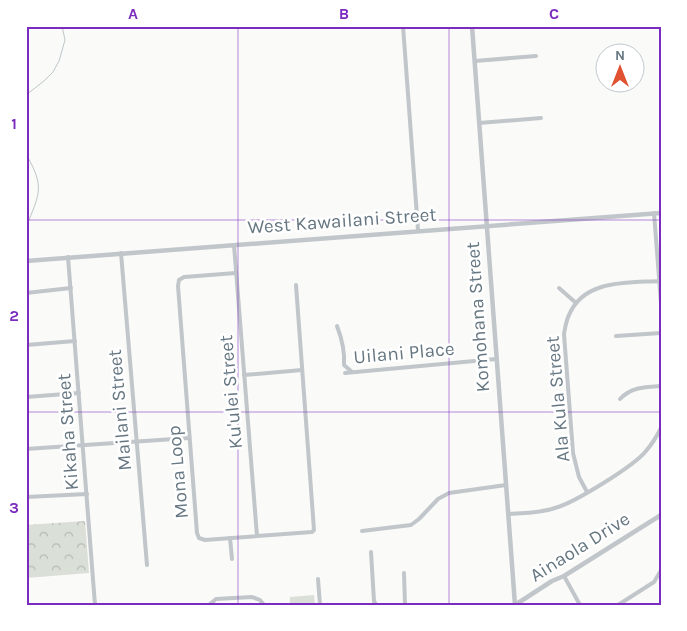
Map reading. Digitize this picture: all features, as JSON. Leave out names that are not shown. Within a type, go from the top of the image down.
[{"type":"street","points":[[403,26],[418,230]]},
{"type":"street","name":"Komohana Street","points":[[472,26],[515,605]]},
{"type":"street","points":[[474,61],[536,56]]},
{"type":"street","points":[[479,122],[541,118]]},
{"type":"street","name":"West Kawailani Street","points":[[26,260],[661,213]]},
{"type":"street","points":[[654,214],[661,303]]},
{"type":"street","name":"Ku'ulei Street","points":[[234,245],[257,536]]},
{"type":"street","name":"Mailani Street","points":[[121,253],[147,565]]},
{"type":"street","name":"Kikaha Street","points":[[68,257],[95,605]]},
{"type":"street","name":"Mona Loop","points":[[236,273],[184,276],[179,280],[178,286],[197,533],[199,538],[205,540],[312,532],[314,530],[296,285]]},
{"type":"street","points":[[560,288],[576,302],[595,289],[608,285],[660,281]]},
{"type":"street","points":[[26,293],[71,288]]},
{"type":"street","name":"Ala Kula Street","points":[[576,302],[568,316],[564,334],[573,453],[579,477],[587,492]]},
{"type":"street","points":[[337,326],[341,335],[344,365],[352,372]]},
{"type":"street","points":[[616,336],[661,334]]},
{"type":"street","points":[[26,345],[75,341]]},
{"type":"street","name":"Uilani Place","points":[[344,372],[496,359]]},
{"type":"street","points":[[244,375],[302,370]]},
{"type":"street","points":[[620,399],[627,392],[636,388],[661,386]]},
{"type":"street","points":[[26,397],[79,393]]},
{"type":"street","points":[[509,514],[541,512],[557,508],[587,492],[633,463],[646,451],[661,428]]},
{"type":"street","points":[[26,449],[189,438]]},
{"type":"street","points":[[656,438],[661,441]]},
{"type":"street","points":[[362,531],[411,525],[438,499],[449,493],[506,485]]},
{"type":"street","points":[[26,497],[87,494]]},
{"type":"street","name":"Ainaola Drive","points":[[515,605],[661,515]]},
{"type":"street","points":[[230,538],[232,559]]},
{"type":"street","points":[[372,552],[374,601],[376,605]]},
{"type":"street","points":[[618,605],[654,582],[660,572]]},
{"type":"street","points":[[404,573],[405,605]]},
{"type":"street","points":[[564,576],[580,605]]},
{"type":"street","points":[[318,579],[320,605]]},
{"type":"street","points":[[209,605],[216,599],[252,597],[260,600],[264,605]]},
{"type":"green space","points":[[85,521],[89,573],[26,578],[26,525]]},
{"type":"green space","points":[[314,595],[315,605],[290,605],[290,597]]},
{"type":"waterway","points":[[26,95],[53,72],[59,61],[65,40],[62,26]]},
{"type":"waterway","points":[[26,154],[38,183],[35,206],[26,227]]}]
